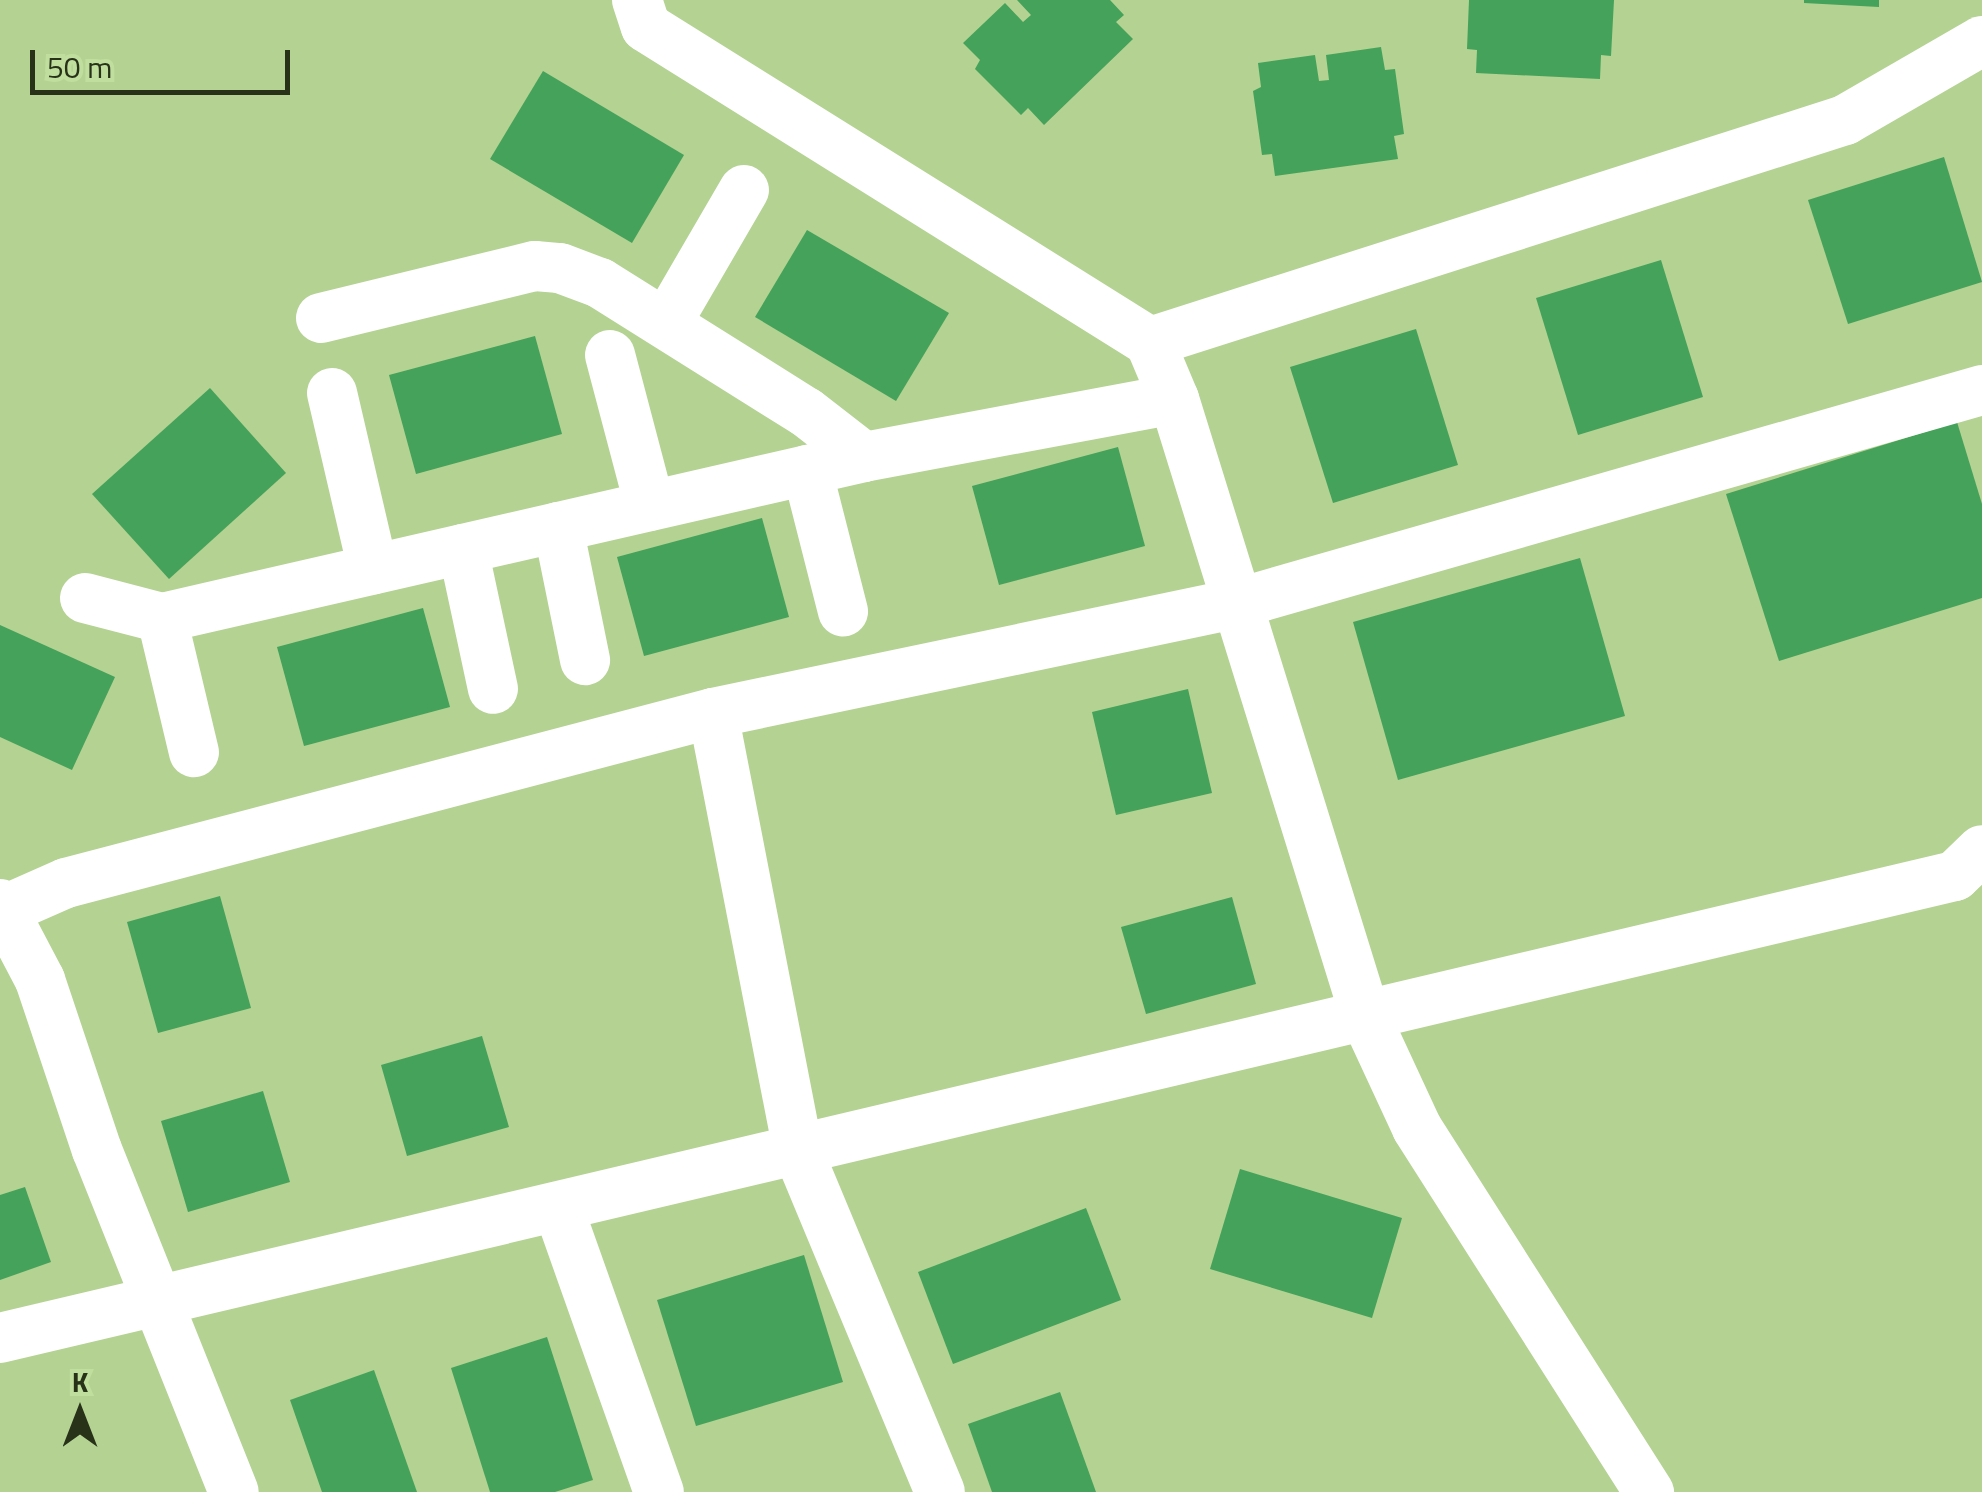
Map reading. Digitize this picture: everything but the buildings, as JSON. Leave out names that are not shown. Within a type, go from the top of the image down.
[{"type":"street","points":[[637,0],[646,27],[1150,342],[1174,399],[1366,1018],[1418,1128],[1649,1492]]},
{"type":"street","points":[[1150,342],[1845,120],[1982,40]]},
{"type":"street","points":[[666,324],[744,190]]},
{"type":"street","points":[[321,318],[536,266],[600,283],[806,412],[864,457]]},
{"type":"street","points":[[610,354],[650,506]]},
{"type":"street","points":[[234,1492],[98,1150],[40,980],[4,906],[66,883],[713,713],[1239,603],[1982,390]]},
{"type":"street","points":[[332,393],[374,570]]},
{"type":"street","points":[[85,598],[162,618],[864,457],[1174,399]]},
{"type":"street","points":[[807,470],[843,611]]},
{"type":"street","points":[[558,527],[584,660]]},
{"type":"street","points":[[463,549],[493,689]]},
{"type":"street","points":[[162,618],[194,752]]},
{"type":"street","points":[[713,713],[798,1151],[940,1492]]},
{"type":"street","points":[[0,1338],[161,1305],[1955,876],[1982,850]]},
{"type":"street","points":[[559,1210],[659,1492]]}]
